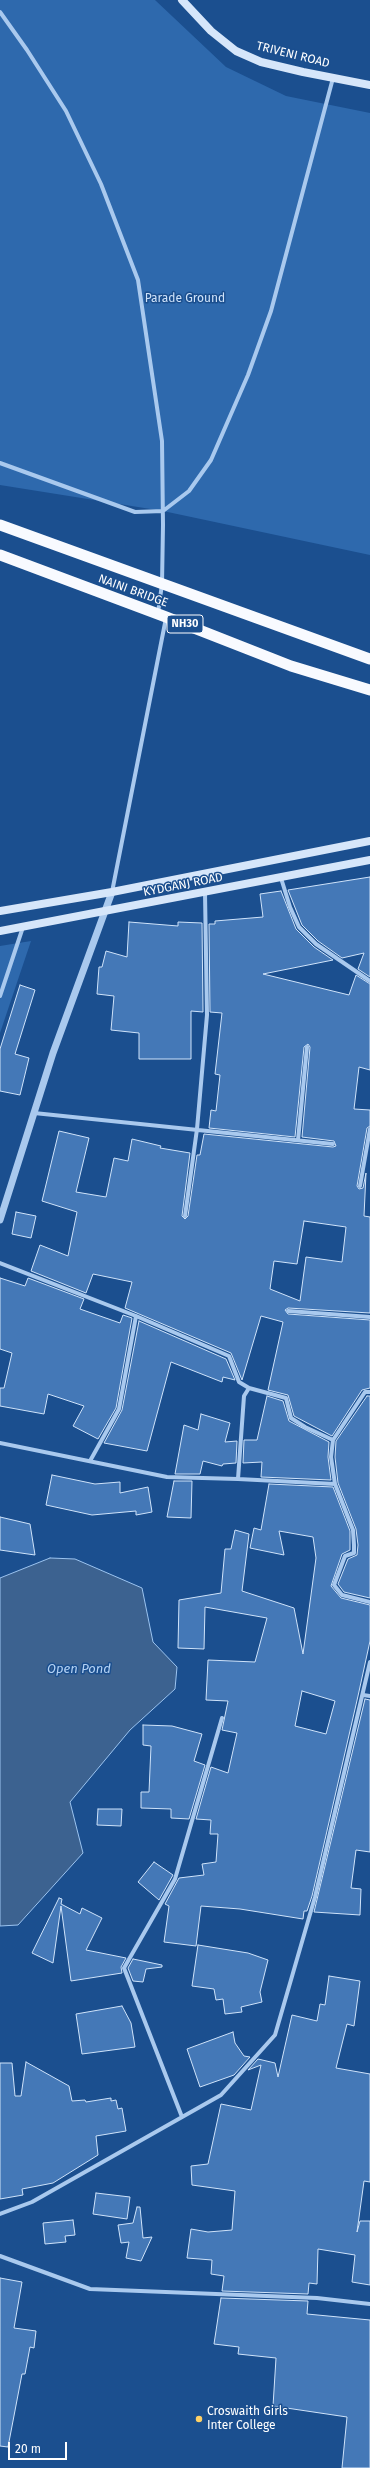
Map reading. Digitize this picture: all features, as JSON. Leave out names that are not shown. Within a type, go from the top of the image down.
[{"type":"highway","name":"NAINI BRIDGE","points":[[0,525],[370,659]]},
{"type":"highway","name":"NAINI BRIDGE","points":[[0,555],[162,615],[291,666],[370,690]]},
{"type":"main road","name":"TRIVENI ROAD","points":[[182,0],[211,31],[236,51],[261,62],[370,85]]},
{"type":"main road","name":"KYDGANJ ROAD","points":[[0,911],[112,892],[370,840]]},
{"type":"main road","name":"KYDGANJ ROAD","points":[[0,931],[104,913],[370,860]]},
{"type":"street","points":[[0,12],[27,50],[66,111],[100,184],[138,280],[162,441],[163,511],[162,615],[112,892],[53,1053],[0,1220]]},
{"type":"street","points":[[0,464],[135,512],[163,511],[188,491],[211,460],[248,375],[271,311],[333,78]]},
{"type":"street","points":[[281,878],[290,907],[299,927],[316,944],[370,980]]},
{"type":"street","points":[[185,1216],[197,1129],[207,1015],[205,893]]},
{"type":"street","points":[[0,996],[23,927]]},
{"type":"street","points":[[298,1140],[307,1047]]},
{"type":"street","points":[[34,1113],[333,1144]]},
{"type":"street","points":[[360,1186],[370,1129]]},
{"type":"street","points":[[0,1263],[136,1316],[229,1356],[239,1382],[248,1388],[286,1398],[291,1418],[305,1427],[333,1440]]},
{"type":"street","points":[[288,1311],[370,1317]]},
{"type":"street","points":[[90,1461],[119,1409],[136,1316]]},
{"type":"street","points":[[238,1479],[244,1396],[248,1388]]},
{"type":"street","points":[[370,1392],[365,1392],[333,1440],[331,1457],[335,1484],[353,1530],[354,1545],[354,1553],[345,1556],[334,1585],[342,1595],[370,1602]]},
{"type":"street","points":[[0,1443],[167,1476],[335,1484]]},
{"type":"street","points":[[0,2214],[32,2202],[221,2095],[275,2035],[315,1897],[370,1662]]},
{"type":"street","points":[[363,1695],[370,1696]]},
{"type":"street","points":[[182,2117],[124,1968],[175,1879],[222,1718]]},
{"type":"street","points":[[0,2256],[90,2289],[317,2298],[370,2304]]},
{"type":"green space","name":"Parade Ground","points":[[0,0],[155,0],[226,67],[286,96],[370,113],[370,555],[163,511],[0,485]]},
{"type":"green space","points":[[31,941],[0,1033],[0,946]]},
{"type":"water","name":"Open Pond","points":[[50,1558],[75,1559],[142,1588],[153,1642],[177,1667],[175,1689],[130,1730],[70,1802],[83,1853],[18,1925],[0,1926],[0,1578]]},
{"type":"building","points":[[370,877],[370,977],[358,969],[364,953],[342,958],[318,941],[302,925],[288,890]]},
{"type":"building","points":[[281,891],[296,929],[314,947],[333,960],[263,974],[349,995],[356,975],[370,984],[370,1070],[359,1067],[354,1109],[370,1110],[370,1126],[367,1128],[357,1186],[359,1189],[363,1188],[366,1173],[364,1216],[370,1217],[370,1313],[288,1308],[285,1310],[288,1314],[370,1320],[370,1388],[362,1390],[332,1436],[294,1416],[288,1395],[268,1390],[283,1322],[261,1316],[242,1380],[231,1353],[125,1308],[132,1282],[93,1274],[86,1293],[31,1271],[40,1245],[68,1256],[77,1212],[42,1201],[59,1131],[89,1138],[76,1192],[106,1197],[114,1158],[128,1161],[132,1139],[161,1146],[160,1148],[190,1153],[182,1216],[185,1219],[188,1216],[197,1155],[200,1155],[204,1134],[333,1147],[336,1146],[334,1141],[302,1137],[310,1047],[308,1044],[304,1047],[295,1137],[209,1128],[211,1110],[216,1111],[220,1075],[215,1074],[222,1013],[210,1012],[209,924],[215,924],[215,921],[263,917],[260,894]],"holes":[[[304,1221],[346,1227],[342,1262],[306,1257],[300,1301],[270,1289],[274,1261],[297,1264]]]},
{"type":"building","points":[[129,922],[178,926],[178,922],[202,923],[203,1012],[191,1011],[191,1059],[139,1059],[139,1033],[111,1030],[114,996],[97,994],[99,967],[102,967],[106,951],[127,957]]},
{"type":"building","points":[[20,985],[35,990],[15,1054],[29,1058],[20,1095],[0,1091],[0,1049]]},
{"type":"building","points":[[16,1212],[36,1216],[31,1238],[12,1234]]},
{"type":"building","points":[[0,1278],[25,1286],[28,1278],[84,1299],[80,1309],[120,1323],[123,1315],[132,1318],[116,1408],[98,1439],[73,1426],[84,1406],[48,1394],[44,1414],[0,1406],[0,1388],[4,1388],[12,1353],[0,1349]]},
{"type":"building","points":[[139,1321],[226,1359],[235,1380],[223,1377],[222,1382],[171,1362],[147,1451],[104,1443],[122,1410]]},
{"type":"building","points":[[267,1396],[283,1401],[289,1421],[329,1442],[328,1457],[331,1480],[261,1477],[262,1462],[243,1463],[244,1440],[257,1440]]},
{"type":"building","points":[[367,1396],[370,1396],[370,1598],[344,1592],[338,1584],[348,1559],[357,1555],[358,1545],[356,1529],[338,1483],[335,1457],[336,1441]]},
{"type":"building","points":[[201,1414],[230,1423],[225,1442],[237,1441],[236,1463],[223,1464],[222,1466],[203,1461],[200,1474],[175,1474],[184,1425],[198,1430]]},
{"type":"building","points":[[52,1475],[95,1484],[120,1482],[120,1493],[148,1487],[152,1512],[136,1515],[136,1511],[92,1515],[46,1505]]},
{"type":"building","points":[[174,1481],[192,1481],[191,1518],[167,1517]]},
{"type":"building","points":[[269,1484],[333,1487],[350,1531],[350,1550],[342,1554],[331,1586],[341,1598],[370,1605],[370,1641],[312,1896],[307,1911],[304,1911],[303,1919],[240,1909],[201,1906],[196,1946],[164,1942],[169,1906],[165,1904],[179,1878],[204,1875],[202,1864],[216,1862],[218,1834],[210,1834],[211,1820],[196,1819],[211,1767],[228,1773],[237,1733],[222,1730],[228,1701],[206,1700],[208,1660],[255,1662],[267,1618],[205,1607],[204,1649],[178,1648],[179,1600],[221,1593],[225,1549],[231,1549],[235,1530],[249,1534],[242,1591],[294,1608],[303,1654],[316,1558],[313,1537],[279,1531],[284,1555],[250,1548],[254,1528],[261,1530]],"holes":[[[302,1691],[335,1701],[326,1734],[295,1726]]]},
{"type":"building","points":[[0,1517],[30,1524],[35,1555],[0,1550]]},
{"type":"building","points":[[365,1699],[370,1700],[370,1852],[356,1850],[351,1888],[361,1889],[360,1915],[314,1912]]},
{"type":"building","points":[[143,1725],[172,1726],[202,1734],[194,1761],[205,1765],[189,1819],[171,1818],[171,1809],[141,1808],[141,1792],[149,1792],[151,1746],[143,1745]]},
{"type":"building","points":[[98,1809],[122,1809],[121,1826],[97,1825]]},
{"type":"building","points":[[154,1862],[173,1875],[159,1900],[138,1882]]},
{"type":"building","points":[[59,1898],[62,1899],[61,1904],[80,1914],[82,1908],[102,1918],[86,1950],[126,1958],[121,1967],[122,1973],[71,1981],[61,1906],[53,1963],[32,1953]]},
{"type":"building","points":[[198,1945],[248,1953],[268,1960],[260,1992],[262,2002],[241,2007],[242,2012],[225,2014],[223,1999],[216,2000],[214,1989],[192,1986]]},
{"type":"building","points":[[133,1959],[162,1965],[162,1967],[146,1969],[143,1982],[133,1981],[128,1968]]},
{"type":"building","points":[[329,1976],[360,1981],[354,2026],[347,2024],[336,2068],[370,2074],[370,2182],[364,2181],[357,2232],[360,2221],[370,2221],[370,2285],[352,2282],[355,2255],[318,2249],[317,2284],[309,2283],[308,2294],[222,2291],[224,2276],[211,2274],[212,2260],[187,2258],[191,2229],[208,2232],[232,2230],[235,2191],[192,2185],[191,2166],[208,2164],[221,2104],[251,2110],[261,2065],[248,2070],[258,2059],[275,2063],[278,2077],[292,2015],[317,2021],[320,2004],[325,2005]]},
{"type":"building","points":[[122,2006],[131,2023],[135,2047],[82,2054],[76,2014]]},
{"type":"building","points":[[233,2032],[235,2043],[244,2056],[250,2057],[234,2075],[200,2087],[187,2049]]},
{"type":"building","points":[[26,2062],[69,2086],[72,2101],[85,2100],[86,2102],[111,2098],[111,2101],[116,2100],[118,2109],[122,2108],[126,2131],[96,2136],[98,2155],[53,2183],[22,2189],[23,2195],[0,2199],[0,2063],[12,2063],[15,2096],[21,2096]]},
{"type":"building","points":[[96,2193],[130,2197],[127,2219],[93,2214]]},
{"type":"building","points":[[137,2207],[140,2207],[143,2238],[152,2237],[141,2261],[126,2258],[129,2242],[121,2243],[118,2225],[133,2223]]},
{"type":"building","points":[[73,2220],[75,2235],[65,2236],[66,2242],[45,2244],[43,2223]]},
{"type":"building","points":[[0,2278],[22,2282],[14,2328],[36,2331],[34,2348],[30,2347],[25,2374],[22,2374],[8,2447],[0,2446]]},
{"type":"building","points":[[221,2298],[308,2301],[307,2314],[370,2320],[370,2468],[342,2468],[347,2417],[273,2406],[276,2358],[238,2354],[239,2347],[214,2344]]},
{"type":"place","name":"Croswaith Girls Inter College","points":[[199,2419]]}]
